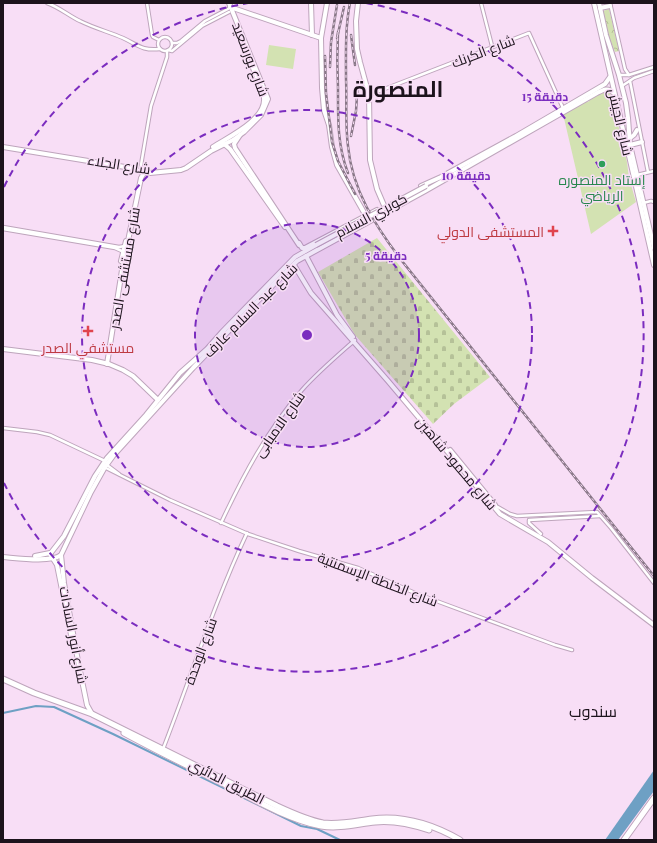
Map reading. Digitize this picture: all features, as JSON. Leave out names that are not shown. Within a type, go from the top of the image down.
[{"type":"highway","name":"الطريق الدائري","points":[[3,681],[92,714],[163,749],[201,770]]},
{"type":"highway","name":"الطريق الدائري","points":[[3,681],[36,697],[91,716],[280,811],[302,820],[321,826],[339,827],[376,822],[402,823],[414,825],[454,840]]},
{"type":"highway","name":"الطريق الدائري","points":[[217,778],[281,808],[312,820],[324,823],[340,824],[378,818],[402,819],[415,821],[460,840]]},
{"type":"highway","points":[[624,840],[654,798]]},
{"type":"highway","points":[[627,840],[654,804]]},
{"type":"main road","points":[[310,3],[312,35]]},
{"type":"main road","points":[[327,3],[321,38],[323,104],[329,125],[332,147],[340,172],[366,216]]},
{"type":"main road","points":[[358,3],[356,21],[357,49],[370,95],[370,160],[377,189],[386,211]]},
{"type":"main road","name":"شارع الجيش","points":[[594,3],[654,265]]},
{"type":"main road","name":"شارع الجيش","points":[[599,3],[626,103],[630,145],[654,247]]},
{"type":"main road","points":[[600,8],[610,5]]},
{"type":"main road","points":[[228,7],[321,38]]},
{"type":"main road","name":"شارع بورسعيد","points":[[224,144],[240,135],[261,115],[267,102],[267,97],[228,7]]},
{"type":"main road","points":[[607,61],[608,56],[612,54]]},
{"type":"main road","points":[[440,180],[605,84],[610,77]]},
{"type":"main road","points":[[440,180],[604,90],[608,86],[605,84]]},
{"type":"main road","points":[[604,90],[610,90],[614,93]]},
{"type":"main road","points":[[619,114],[622,115],[625,113],[626,103]]},
{"type":"main road","points":[[621,124],[625,120],[629,123]]},
{"type":"main road","name":"شارع بورسعيد","points":[[227,138],[251,124]]},
{"type":"main road","points":[[629,139],[637,130]]},
{"type":"main road","name":"شارع محمود شاهين","points":[[240,135],[234,144],[234,147],[302,254],[354,341]]},
{"type":"main road","name":"شارع الجلاء","points":[[3,146],[142,171],[163,171],[183,169],[227,138]]},
{"type":"main road","points":[[630,145],[642,142]]},
{"type":"main road","name":"شارع الجلاء","points":[[197,159],[224,144]]},
{"type":"main road","name":"شارع محمود شاهين","points":[[224,144],[230,149],[264,195],[298,243],[302,254]]},
{"type":"main road","name":"شارع مستشفى الصدر","points":[[106,363],[124,248],[142,171]]},
{"type":"main road","name":"كوبري السلام","points":[[302,254],[440,180]]},
{"type":"main road","name":"شارع عبد السلام عارف","points":[[298,243],[302,248],[305,248],[384,206],[425,187]]},
{"type":"main road","name":"شارع عبد السلام عارف","points":[[50,553],[60,543],[104,464],[185,368],[207,349],[288,264],[302,254],[346,233],[425,187]]},
{"type":"main road","points":[[361,218],[364,223]]},
{"type":"main road","points":[[342,228],[346,233]]},
{"type":"main road","name":"شارع عبد السلام عارف","points":[[61,555],[104,464],[193,368],[294,265],[302,254]]},
{"type":"main road","name":"شارع محمود شاهين","points":[[294,265],[308,288],[389,380],[500,514],[548,542],[592,578],[654,623]]},
{"type":"main road","points":[[330,312],[334,309]]},
{"type":"main road","points":[[3,349],[106,363],[128,373],[158,400]]},
{"type":"main road","points":[[185,368],[187,371],[193,368]]},
{"type":"main road","points":[[174,381],[182,375],[185,377]]},
{"type":"main road","name":"شارع محمود شاهين","points":[[419,416],[505,515],[541,534],[616,595],[654,623]]},
{"type":"main road","points":[[60,543],[64,546]]},
{"type":"main road","points":[[3,556],[36,556],[50,553],[50,556],[53,558]]},
{"type":"main road","points":[[3,556],[53,558],[61,555]]},
{"type":"main road","name":"شارع أنور السادات","points":[[61,555],[66,598],[86,703],[83,710]]},
{"type":"main road","name":"شارع أنور السادات","points":[[53,558],[56,562],[86,703],[92,714]]},
{"type":"main road","points":[[56,562],[61,561]]},
{"type":"street","points":[[47,3],[79,21],[97,29],[122,37],[147,50],[173,50],[201,25]]},
{"type":"street","points":[[147,3],[153,37],[159,40]]},
{"type":"street","points":[[481,3],[492,46]]},
{"type":"street","points":[[610,5],[625,69],[629,75]]},
{"type":"street","points":[[172,43],[177,43],[213,16],[228,7]]},
{"type":"street","name":"شارع الكرنك","points":[[370,95],[492,46],[530,33],[563,108]]},
{"type":"street","points":[[159,40],[163,37],[167,37],[172,43]]},
{"type":"street","points":[[159,40],[158,45],[160,49]]},
{"type":"street","points":[[142,171],[151,106],[167,50],[172,46],[172,43]]},
{"type":"street","points":[[619,75],[629,75],[654,69]]},
{"type":"street","points":[[622,86],[654,69]]},
{"type":"street","points":[[630,81],[648,172]]},
{"type":"street","points":[[637,175],[654,171]]},
{"type":"street","points":[[643,203],[651,201],[654,202]]},
{"type":"street","points":[[3,228],[124,248]]},
{"type":"street","name":"شارع الامبابى","points":[[222,523],[250,469],[277,422],[303,390],[354,341]]},
{"type":"street","name":"شارع الخلطة الإسمنتية","points":[[3,428],[37,432],[50,436],[170,500],[222,523],[292,549],[358,568],[418,594],[572,650]]},
{"type":"street","points":[[496,506],[510,514],[517,516],[597,512],[654,583]]},
{"type":"street","points":[[541,534],[529,523],[530,520],[600,516]]},
{"type":"street","name":"شارع الوحدة","points":[[163,749],[231,567],[247,533]]},
{"type":"green space","points":[[609,9],[619,51],[615,52],[609,37],[603,11]]},
{"type":"green space","points":[[269,45],[296,49],[293,69],[266,65]]},
{"type":"green space","name":"إستاد المنصوره الرياضي","points":[[608,92],[611,95],[627,162],[629,178],[636,202],[591,234],[563,114],[585,101],[588,102],[597,95]]},
{"type":"green space","points":[[377,238],[490,377],[454,404],[433,424],[355,335],[318,272]]},
{"type":"water","points":[[654,770],[654,791],[618,840],[605,840]]},
{"type":"waterway","points":[[3,713],[36,706],[54,707],[113,734],[301,826],[317,829],[340,840]]},
{"type":"railway","points":[[350,3],[346,41],[347,138],[354,178],[367,207],[383,235],[402,261],[654,576]]},
{"type":"railway","points":[[330,67],[331,42],[337,5]]},
{"type":"railway","points":[[337,38],[344,7]]},
{"type":"railway","points":[[338,32],[338,120],[342,152],[348,173]]},
{"type":"railway","points":[[351,35],[355,65]]},
{"type":"railway","points":[[325,56],[326,93],[332,142],[338,161],[355,194]]},
{"type":"railway","points":[[351,136],[356,111],[358,81]]},
{"type":"place","name":"إستاد المنصوره الرياضي","points":[[602,164]]},
{"type":"place","name":"المستشفى الدولي","points":[[553,231]]},
{"type":"place","name":"مستشفي الصدر","points":[[88,331]]},
{"type":"district","name":"المنصورة","points":[[398,88]]},
{"type":"district","name":"سندوب","points":[[593,710]]}]
